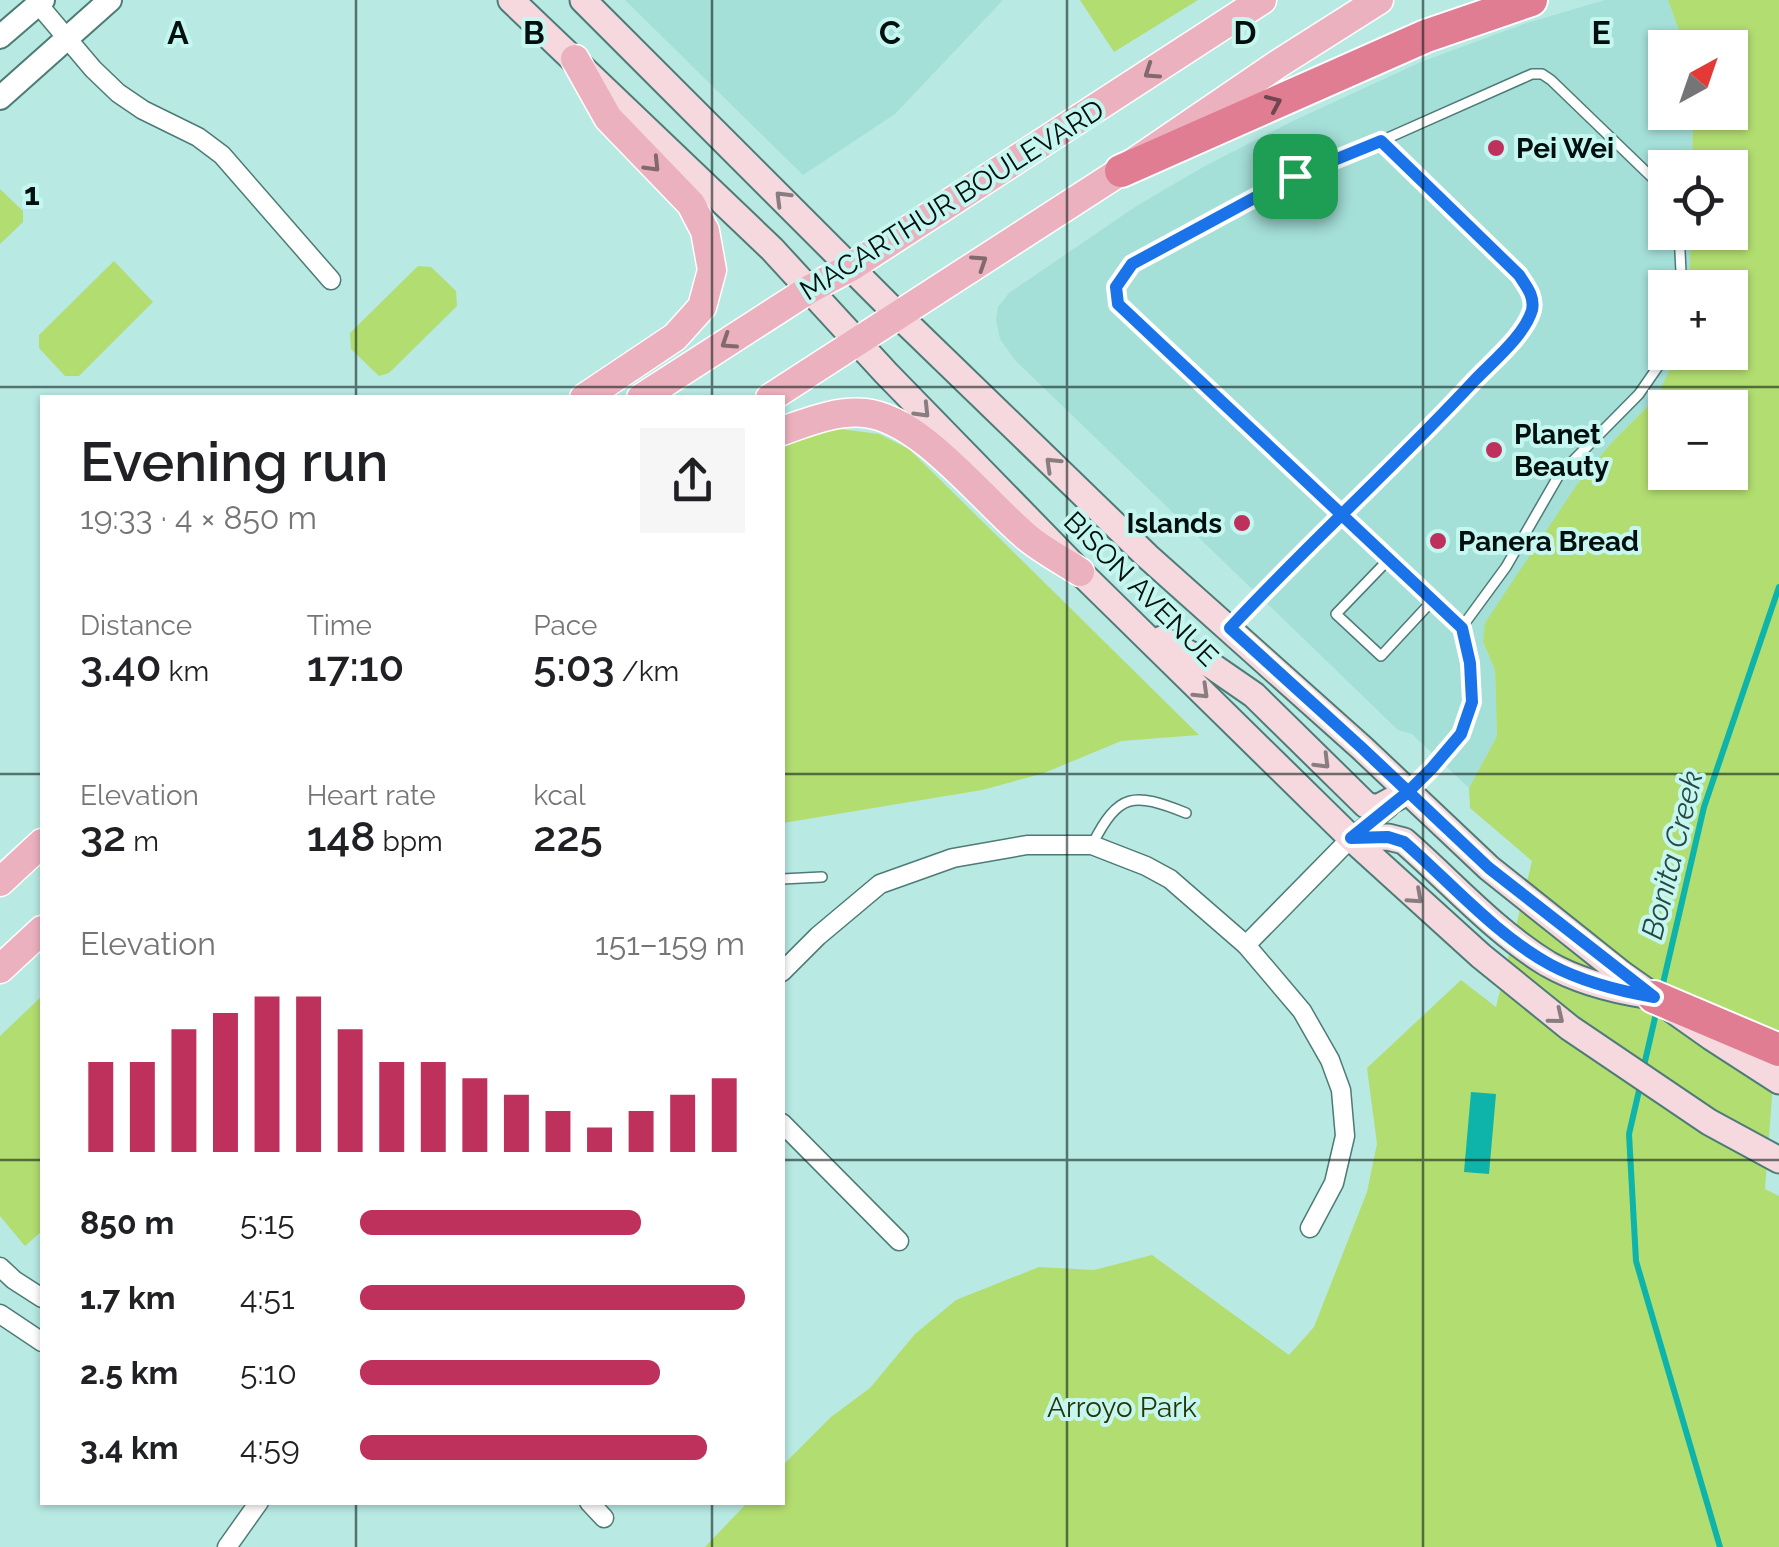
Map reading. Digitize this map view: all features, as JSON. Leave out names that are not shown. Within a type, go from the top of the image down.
[{"type":"highway","points":[[1121,171],[1426,36],[1531,0]]},
{"type":"highway","points":[[1654,997],[1779,1050]]},
{"type":"main road","name":"BISON AVENUE","points":[[511,0],[772,249],[1080,572],[1351,838],[1481,956],[1570,1028],[1709,1122],[1779,1160]]},
{"type":"main road","name":"BISON AVENUE","points":[[583,0],[898,315],[1147,556],[1362,748],[1489,868],[1654,997],[1779,1081]]},
{"type":"main road","name":"MACARTHUR BOULEVARD","points":[[646,395],[810,289],[851,267],[1262,0]]},
{"type":"main road","points":[[775,395],[1379,0]]},
{"type":"main road","points":[[575,60],[608,118],[691,204],[706,232],[712,270],[702,307],[675,338],[589,395]]},
{"type":"main road","points":[[785,430],[820,417],[862,412],[903,426],[1028,538],[1080,572]]},
{"type":"main road","points":[[1132,624],[1212,666],[1254,695],[1366,805],[1376,808],[1408,792]]},
{"type":"main road","points":[[1351,838],[1388,837],[1404,842],[1510,937],[1550,965],[1624,992],[1654,997]]},
{"type":"main road","points":[[0,882],[40,845]]},
{"type":"main road","points":[[0,969],[40,932]]},
{"type":"street","points":[[0,98],[110,0]]},
{"type":"street","points":[[0,37],[41,2],[92,69],[118,93],[198,137],[222,155],[331,280]]},
{"type":"street","points":[[1246,945],[1351,838],[1408,792]]},
{"type":"street","points":[[785,969],[880,884],[953,858],[1026,845],[1092,845],[1146,866],[1170,880],[1246,945],[1302,1012],[1330,1060],[1341,1090],[1345,1136],[1334,1183],[1310,1228]]},
{"type":"street","points":[[785,1126],[900,1241]]},
{"type":"street","points":[[0,1267],[40,1297]]},
{"type":"street","points":[[0,1314],[40,1341]]},
{"type":"street","points":[[227,1547],[257,1505]]},
{"type":"street","points":[[592,1505],[604,1518]]},
{"type":"lane","points":[[1408,792],[1461,734],[1472,702],[1470,663],[1462,628],[1118,304],[1116,287],[1132,264],[1295,176],[1532,74],[1542,74],[1551,80],[1648,174]]},
{"type":"lane","points":[[1230,628],[1524,329],[1533,307],[1531,294],[1519,275],[1381,141]]},
{"type":"lane","points":[[1462,628],[1506,568],[1559,475],[1639,394],[1656,370]]},
{"type":"lane","points":[[1389,559],[1336,614],[1381,656],[1433,600]]},
{"type":"lane","points":[[1092,845],[1117,806],[1135,799],[1152,800],[1186,814]]},
{"type":"lane","points":[[785,879],[822,878]]},
{"type":"shaded area","points":[[625,0],[1003,0],[895,114],[803,175]]},
{"type":"shaded area","points":[[1605,0],[1668,0],[1679,30],[1648,30],[1648,130],[1693,130],[1692,150],[1648,150],[1648,250],[1690,250],[1690,270],[1648,270],[1648,370],[1669,370],[1660,390],[1648,390],[1648,406],[1613,441],[1483,643],[1495,670],[1497,736],[1469,788],[1412,734],[1398,730],[1015,360],[1000,339],[996,320],[998,307],[1009,293],[1138,205],[1205,166],[1421,62],[1527,23]]},
{"type":"green space","points":[[1080,0],[1198,0],[1114,52]]},
{"type":"green space","name":"Arroyo Park","points":[[1668,0],[1779,0],[1779,1030],[1765,1189],[1779,1196],[1779,1547],[705,1547],[745,1505],[785,1505],[785,1463],[831,1417],[870,1388],[915,1334],[956,1300],[1039,1267],[1094,1270],[1152,1255],[1289,1355],[1314,1327],[1367,1192],[1377,1144],[1367,1068],[1461,980],[1496,1007],[1532,861],[1470,808],[1469,788],[1497,736],[1495,670],[1483,642],[1485,623],[1576,486],[1648,406],[1648,490],[1748,490],[1748,390],[1660,390],[1669,370],[1748,370],[1748,270],[1690,270],[1690,250],[1748,250],[1748,150],[1692,150],[1693,130],[1748,130],[1748,30],[1679,30]]},
{"type":"green space","points":[[0,189],[23,211],[23,222],[0,244]]},
{"type":"green space","points":[[114,261],[153,302],[79,376],[65,376],[39,348],[39,335]]},
{"type":"green space","points":[[418,266],[431,267],[456,291],[457,306],[389,373],[379,376],[351,349],[350,333]]},
{"type":"green space","points":[[833,428],[879,434],[909,449],[1199,735],[1121,741],[1044,773],[982,790],[785,823],[785,445],[804,434]]},
{"type":"green space","points":[[40,998],[40,1233],[25,1246],[0,1216],[0,1036]]},
{"type":"water","points":[[1471,1092],[1496,1094],[1489,1174],[1464,1172]]},
{"type":"waterway","name":"Bonita Creek","points":[[1661,992],[1704,807],[1779,587]]},
{"type":"waterway","name":"Bonita Creek","points":[[1643,1070],[1657,1009]]},
{"type":"waterway","name":"Bonita Creek","points":[[1641,1082],[1629,1134],[1636,1261],[1720,1547]]},
{"type":"place","name":"Pei Wei","points":[[1496,148]]},
{"type":"place","name":"Planet Beauty","points":[[1494,450]]},
{"type":"place","name":"Islands","points":[[1242,523]]},
{"type":"place","name":"Panera Bread","points":[[1438,541]]},
{"type":"route","points":[[1295,176],[1132,264],[1116,287],[1118,304],[1342,513],[1462,628],[1470,663],[1472,702],[1461,734],[1408,792],[1351,838],[1388,837],[1404,842],[1510,937],[1550,965],[1624,992],[1654,997],[1489,868],[1408,792],[1362,748],[1230,628],[1342,513],[1429,428],[1524,329],[1533,307],[1531,294],[1519,275],[1381,141],[1295,176]]}]
